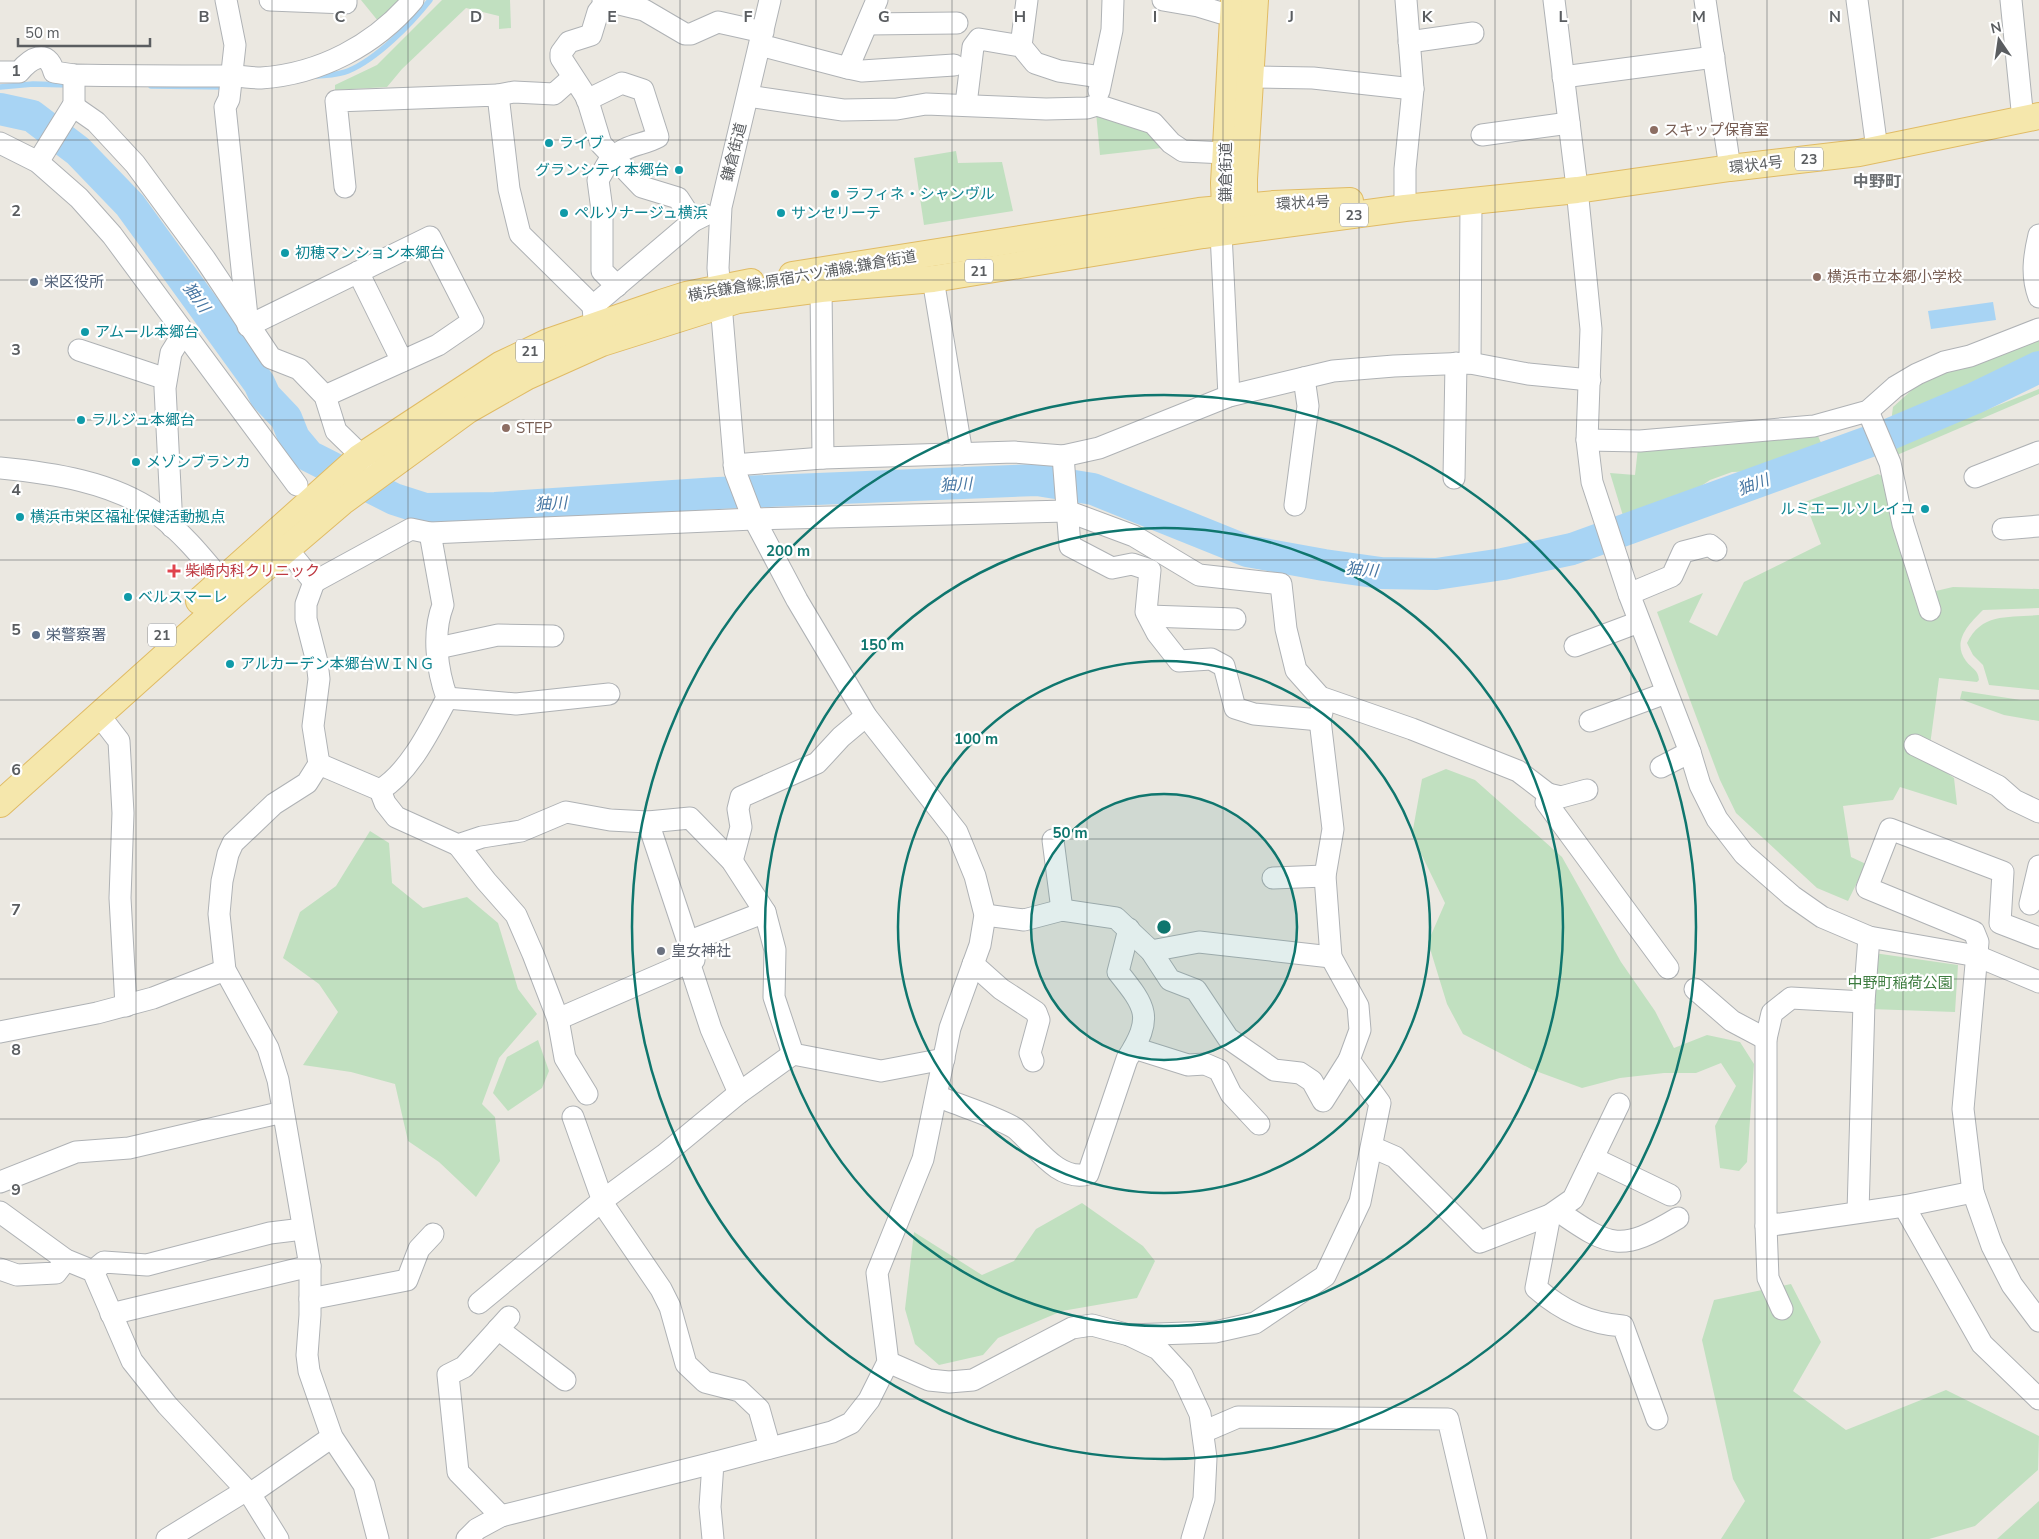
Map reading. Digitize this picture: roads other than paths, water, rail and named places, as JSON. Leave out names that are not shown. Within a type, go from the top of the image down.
[{"type":"main road","name":"鎌倉街道","points":[[1232,219],[1244,179],[1255,0]]},
{"type":"main road","name":"鎌倉街道","points":[[1232,219],[1225,153],[1234,7]]},
{"type":"main road","name":"環状4号","points":[[1232,219],[1405,201],[1471,200],[1577,190],[1877,149],[2031,118]]},
{"type":"main road","name":"横浜鎌倉線;原宿六ツ浦線;鎌倉街道","points":[[720,297],[738,300],[821,289],[933,279],[1232,219]]},
{"type":"main road","name":"横浜鎌倉線;原宿六ツ浦線;鎌倉街道","points":[[0,780],[227,588],[367,462],[468,410],[526,377],[597,325],[720,297],[1232,219]]},
{"type":"main road","name":"横浜鎌倉線;原宿六ツ浦線;鎌倉街道","points":[[0,804],[99,715],[227,588],[287,548],[332,495]]},
{"type":"street","points":[[226,0],[235,45],[225,107],[248,326]]},
{"type":"street","points":[[270,0],[346,3],[346,0]]},
{"type":"street","points":[[0,72],[19,72],[30,60],[46,58],[51,63],[54,72],[74,75],[230,85],[296,72],[326,63],[356,49],[398,17],[413,0]]},
{"type":"street","name":"鎌倉街道","points":[[770,0],[720,206],[718,268],[735,468],[752,516],[797,600],[866,716],[957,832],[975,876],[985,915]]},
{"type":"street","points":[[848,68],[877,0]]},
{"type":"street","points":[[1021,46],[1027,0]]},
{"type":"street","points":[[1163,0],[1198,6],[1221,13],[1234,7]]},
{"type":"street","points":[[1405,201],[1404,169],[1413,89],[1406,0]]},
{"type":"street","points":[[1554,0],[1577,190],[1591,329],[1587,440],[1592,482],[1601,516],[1628,594],[1690,752],[1700,785],[1717,819],[1744,854],[1792,896],[1822,917],[1869,937],[1977,956],[2039,982]]},
{"type":"street","points":[[1705,0],[1730,168]]},
{"type":"street","points":[[1857,0],[1877,149]]},
{"type":"street","points":[[2011,0],[2031,118]]},
{"type":"street","points":[[345,187],[336,101],[498,95],[514,92],[554,94],[575,76],[561,58],[561,52],[569,42],[591,35],[598,12],[604,1],[644,10],[654,7],[685,34],[691,34],[718,22],[762,39],[862,71],[954,65]]},
{"type":"street","points":[[1097,105],[1101,77],[1112,30],[1113,3]]},
{"type":"street","points":[[866,24],[957,24]]},
{"type":"street","points":[[1409,42],[1473,32]]},
{"type":"street","points":[[966,104],[973,47],[979,40],[1021,46],[1035,63],[1059,71],[1101,77]]},
{"type":"street","points":[[1563,77],[1714,56]]},
{"type":"street","points":[[38,162],[72,106],[74,75]]},
{"type":"street","points":[[1251,77],[1313,78],[1413,89]]},
{"type":"street","points":[[572,78],[587,100],[601,144],[642,187],[678,198],[693,221]]},
{"type":"street","points":[[587,100],[622,83],[644,90],[658,137],[649,142],[619,151],[598,180],[602,210],[602,271],[617,286]]},
{"type":"street","points":[[498,95],[509,189],[520,234],[597,325],[617,286],[693,221],[720,206]]},
{"type":"street","points":[[748,96],[843,110],[897,109],[926,104],[966,104],[1046,109],[1087,108],[1097,105],[1152,123],[1171,143],[1183,151],[1225,153]]},
{"type":"street","points":[[72,106],[96,122],[135,164],[205,259],[271,358],[299,369],[325,396],[336,431],[367,462]]},
{"type":"street","points":[[1482,135],[1569,123]]},
{"type":"street","points":[[0,143],[38,162],[79,198],[112,236],[297,485]]},
{"type":"street","points":[[1454,478],[1463,363],[1471,200]]},
{"type":"street","points":[[1229,396],[1232,219]]},
{"type":"street","points":[[2038,294],[2034,269],[2039,235]]},
{"type":"street","points":[[248,326],[430,237],[473,321],[438,345],[325,396]]},
{"type":"street","points":[[358,272],[402,361]]},
{"type":"street","points":[[933,279],[962,454]]},
{"type":"street","points":[[821,289],[823,458]]},
{"type":"street","points":[[1587,440],[1640,441],[1814,426],[1869,413],[1895,387],[1917,374],[1944,362],[1970,356],[2039,329]]},
{"type":"street","points":[[172,527],[167,456],[166,379],[171,353],[184,332]]},
{"type":"street","points":[[79,350],[166,379]]},
{"type":"street","points":[[735,468],[823,458],[1014,452],[1064,460],[1229,396],[1333,371],[1463,363],[1528,374],[1590,380]]},
{"type":"street","points":[[1295,506],[1308,406],[1304,378]]},
{"type":"street","points":[[1869,413],[1887,453],[1904,524],[1930,610]]},
{"type":"street","points":[[1975,477],[2039,452]]},
{"type":"street","points":[[1064,460],[1070,546],[1112,568],[1132,564],[1150,570],[1146,612],[1157,633],[1179,661],[1211,659],[1224,666],[1235,708],[1254,714],[1320,720]]},
{"type":"street","points":[[0,468],[32,471],[94,486],[128,498],[156,513],[172,527],[227,588]]},
{"type":"street","points":[[378,1539],[364,1485],[332,1437],[309,1371],[307,1355],[310,1266],[278,1080],[268,1048],[225,970],[219,914],[222,881],[228,854],[233,843],[274,804],[307,783],[319,764],[313,726],[318,679],[317,662],[306,619],[306,604],[314,582],[411,529],[430,533],[752,516],[1067,508],[1134,536],[1199,575],[1281,584],[1286,629],[1296,670],[1320,696],[1412,729],[1518,771],[1548,794],[1561,797],[1587,790]]},
{"type":"street","points":[[2003,529],[2039,526]]},
{"type":"street","points":[[380,790],[389,784],[422,744],[447,698],[438,667],[439,616],[443,605],[430,533]]},
{"type":"street","points":[[1628,594],[1672,576],[1683,552],[1710,545],[1716,550]]},
{"type":"street","points":[[287,548],[314,582]]},
{"type":"street","points":[[1148,616],[1235,619]]},
{"type":"street","points":[[1575,646],[1639,622]]},
{"type":"street","points":[[438,648],[498,636],[553,636]]},
{"type":"street","points":[[1590,721],[1666,693]]},
{"type":"street","points":[[447,698],[516,704],[610,694]]},
{"type":"street","points":[[466,1539],[477,1529],[501,1516],[832,1432],[851,1423],[869,1400],[888,1362],[877,1274],[923,1159],[950,1028],[980,945],[985,915],[1024,920],[1062,910],[1116,918],[1151,951],[1170,980],[1196,990],[1228,1038],[1274,1070],[1300,1073],[1312,1081],[1323,1101],[1349,1060],[1360,1030],[1358,1006],[1331,957],[1325,876],[1333,829],[1320,720],[1322,712],[1320,696]]},
{"type":"street","points":[[99,715],[119,741],[123,813],[120,898],[126,1006]]},
{"type":"street","points":[[732,861],[741,827],[738,809],[741,797],[817,763],[841,737],[866,716]]},
{"type":"street","points":[[1915,745],[1946,755],[1998,786],[2014,800],[2039,812]]},
{"type":"street","points":[[1661,767],[1690,752]]},
{"type":"street","points":[[319,764],[380,790],[385,803],[396,817],[458,845],[516,915],[558,1019],[565,1058],[587,1094]]},
{"type":"street","points":[[1548,794],[1546,802],[1668,968]]},
{"type":"street","points":[[458,845],[482,837],[521,831],[566,812],[610,820],[648,822],[690,818],[732,861],[765,912],[775,950],[774,997],[793,1054]]},
{"type":"street","points":[[558,1019],[694,960],[690,941],[648,822]]},
{"type":"street","points":[[2038,1318],[2012,1285],[1992,1246],[1972,1192],[1963,1109],[1978,942],[1974,932],[1867,888],[1890,829],[2003,872],[2000,923],[2039,938]]},
{"type":"street","points":[[1053,840],[1062,910]]},
{"type":"street","points":[[2030,904],[2039,866]]},
{"type":"street","points":[[1272,878],[1325,876]]},
{"type":"street","points":[[690,941],[765,912]]},
{"type":"street","points":[[937,1096],[1014,1128],[1052,1165],[1077,1177],[1088,1174],[1127,1059],[1134,1048],[1145,1019],[1141,1001],[1118,972],[1129,929]]},
{"type":"street","points":[[1858,1212],[1864,1002],[1869,937]]},
{"type":"street","points":[[1151,951],[1199,942],[1331,957]]},
{"type":"street","points":[[689,962],[711,1028],[739,1093]]},
{"type":"street","points":[[973,964],[1001,989],[1036,1012],[1039,1020],[1030,1053],[1032,1061]]},
{"type":"street","points":[[0,1032],[126,1006],[153,998],[225,970]]},
{"type":"street","points":[[1695,989],[1732,1021],[1766,1040]]},
{"type":"street","points":[[1782,1309],[1768,1278],[1766,1226],[1766,1040],[1772,1013],[1791,998],[1864,1002]]},
{"type":"street","points":[[1134,1048],[1188,1065],[1205,1064],[1219,1070],[1231,1094],[1260,1124]]},
{"type":"street","points":[[479,1303],[603,1200],[664,1155],[739,1093],[793,1054],[881,1072],[944,1059]]},
{"type":"street","points":[[1129,1334],[1215,1332],[1255,1323],[1325,1276],[1360,1202],[1380,1103],[1349,1060]]},
{"type":"street","points":[[1372,1147],[1395,1157],[1480,1242],[1554,1213],[1573,1199],[1619,1104]]},
{"type":"street","points":[[0,1182],[76,1152],[129,1148],[283,1112]]},
{"type":"street","points":[[573,1117],[604,1207],[661,1289],[670,1308],[686,1364],[705,1382],[740,1391],[759,1409],[770,1448]]},
{"type":"street","points":[[1593,1158],[1670,1195]]},
{"type":"street","points":[[1766,1226],[1904,1206],[1972,1192]]},
{"type":"street","points":[[1904,1206],[1982,1344],[2039,1399]]},
{"type":"street","points":[[0,1212],[66,1260],[93,1271],[132,1361],[145,1380],[247,1492],[278,1539]]},
{"type":"street","points":[[1554,1213],[1590,1233],[1610,1241],[1625,1242],[1645,1238],[1678,1218]]},
{"type":"street","points":[[1554,1213],[1536,1288],[1568,1311],[1601,1325],[1623,1326],[1657,1419]]},
{"type":"street","points":[[93,1271],[104,1262],[147,1265],[270,1233],[303,1229]]},
{"type":"street","points":[[310,1299],[407,1280],[419,1249],[434,1234]]},
{"type":"street","points":[[0,1269],[17,1275],[56,1273],[66,1260]]},
{"type":"street","points":[[111,1314],[310,1266]]},
{"type":"street","points":[[501,1516],[458,1472],[448,1375],[464,1367],[503,1323],[565,1380]]},
{"type":"street","points":[[888,1362],[929,1380],[950,1382],[973,1380],[1072,1328],[1092,1325],[1129,1334],[1158,1349],[1182,1375],[1200,1414],[1206,1458],[1204,1499],[1192,1539]]},
{"type":"street","points":[[1203,1432],[1238,1418],[1448,1419],[1476,1539]]},
{"type":"street","points":[[171,1538],[332,1437]]},
{"type":"street","points":[[713,1463],[710,1507],[713,1539]]},
{"type":"water","points":[[1993,302],[1996,320],[1931,329],[1928,311]]},
{"type":"waterway","points":[[317,76],[344,72],[382,50],[413,20],[430,0]]},
{"type":"waterway","points":[[0,87],[33,84],[69,85]]},
{"type":"waterway","points":[[151,86],[226,87]]},
{"type":"waterway","name":"㹨川","points":[[0,109],[32,116],[78,151],[130,205],[259,383],[265,396],[286,418],[294,438],[309,456],[394,499],[425,509],[495,508],[718,493],[1037,480],[1093,489],[1247,551],[1381,573],[1436,574],[1503,564],[1572,549],[1890,434],[1975,398],[2039,367]]},
{"type":"place","name":"スキップ保育室","points":[[1654,130]]},
{"type":"place","name":"ライブ","points":[[549,143]]},
{"type":"place","name":"グランシティ本郷台","points":[[679,170]]},
{"type":"place","name":"ラフィネ・シャンヴル","points":[[835,194]]},
{"type":"place","name":"ペルソナージュ横浜","points":[[564,213]]},
{"type":"place","name":"サンセリーテ","points":[[781,213]]},
{"type":"place","name":"初穂マンション本郷台","points":[[285,253]]},
{"type":"place","name":"横浜市立本郷小学校","points":[[1817,277]]},
{"type":"place","name":"栄区役所","points":[[34,282]]},
{"type":"place","name":"アムール本郷台","points":[[85,332]]},
{"type":"place","name":"ラルジュ本郷台","points":[[81,420]]},
{"type":"place","name":"STEP","points":[[506,428]]},
{"type":"place","name":"メゾンブランカ","points":[[136,462]]},
{"type":"place","name":"ルミエールソレイユ","points":[[1925,509]]},
{"type":"place","name":"横浜市栄区福祉保健活動拠点","points":[[20,517]]},
{"type":"place","name":"柴崎内科クリニック","points":[[174,571]]},
{"type":"place","name":"ベルスマーレ","points":[[128,597]]},
{"type":"place","name":"栄警察署","points":[[36,635]]},
{"type":"place","name":"アルカーデン本郷台ＷＩＮＧ","points":[[230,664]]},
{"type":"place","name":"皇女神社","points":[[661,951]]},
{"type":"district","name":"中野町","points":[[1877,181]]},
{"type":"park label","name":"中野町稲荷公園","points":[[1900,983]]}]
